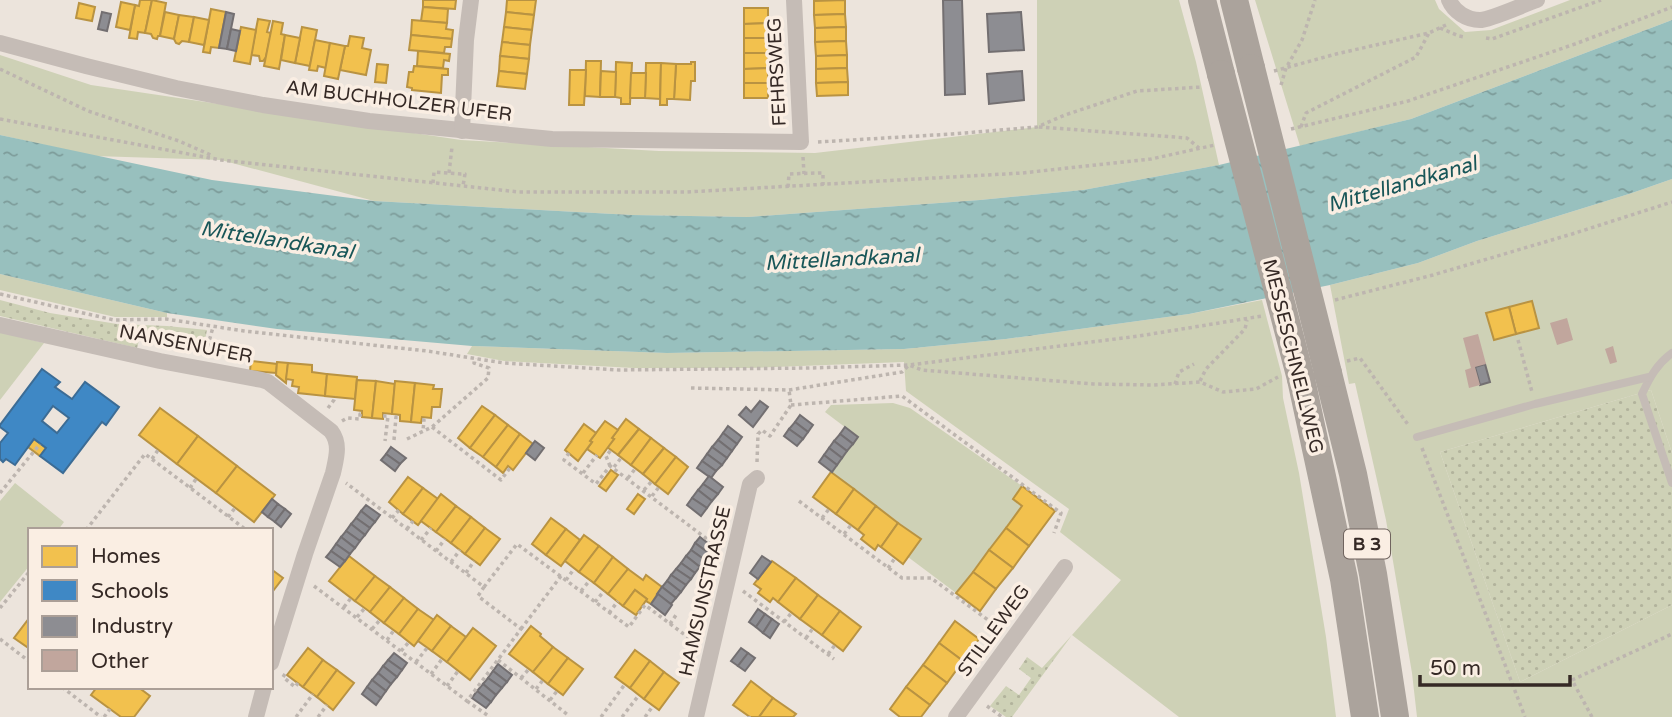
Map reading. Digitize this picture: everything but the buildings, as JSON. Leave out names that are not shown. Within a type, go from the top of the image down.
[{"type":"highway","name":"MESSESCHNELLWEG","points":[[1202,0],[1221,74],[1314,373],[1353,474],[1373,574],[1395,717]]},
{"type":"highway","name":"MESSESCHNELLWEG","points":[[1234,0],[1251,68],[1314,373],[1364,717]]},
{"type":"street","points":[[457,136],[471,0]]},
{"type":"street","name":"FEHRSWEG","points":[[794,0],[801,142]]},
{"type":"street","points":[[1449,0],[1463,17],[1480,20],[1537,0]]},
{"type":"street","name":"AM BUCHHOLZER UFER","points":[[0,43],[201,93],[457,136],[801,142]]},
{"type":"street","name":"NANSENUFER","points":[[0,324],[160,361],[268,382],[325,426],[335,437],[337,447],[333,473]]},
{"type":"street","points":[[276,667],[305,554],[333,473]]},
{"type":"street","name":"HAMSUNSTRASSE","points":[[696,717],[751,484],[757,478]]},
{"type":"street","name":"STILLEWEG","points":[[956,717],[1065,567]]},
{"type":"street","points":[[256,717],[263,689]]},
{"type":"lane","points":[[1672,353],[1658,364],[1642,394],[1672,483]]},
{"type":"lane","points":[[1417,437],[1535,404],[1650,377]]},
{"type":"path","points":[[1315,0],[1301,40],[1286,68],[1429,33],[1416,57],[1306,113],[1301,127],[1408,101],[1575,44],[1672,7]]},
{"type":"path","points":[[0,69],[88,111],[179,141],[221,160]]},
{"type":"path","points":[[1037,127],[1137,91],[1196,88]]},
{"type":"path","points":[[0,119],[221,160],[519,192],[687,192],[1030,173],[1151,159],[1199,148],[1187,138],[1037,127],[801,142]]},
{"type":"path","points":[[449,173],[457,136]]},
{"type":"path","points":[[804,162],[804,174]]},
{"type":"path","points":[[433,183],[433,172],[465,174],[463,186]]},
{"type":"path","points":[[788,187],[789,174],[822,173],[823,185]]},
{"type":"path","points":[[1328,302],[1433,275],[1672,201]]},
{"type":"path","points":[[0,294],[114,320],[166,319],[516,364],[619,370],[909,365],[1139,336],[1268,315]]},
{"type":"path","points":[[1199,382],[1206,369],[1245,329],[1247,320]]},
{"type":"path","points":[[1518,340],[1535,404]]},
{"type":"path","points":[[407,439],[432,427],[488,378],[489,368],[474,363],[475,358]]},
{"type":"path","points":[[909,365],[922,370],[1093,384],[1153,386],[1199,382],[1223,392],[1256,389],[1360,358],[1417,437],[1525,717]]},
{"type":"path","points":[[1175,384],[1179,372],[1194,364]]},
{"type":"path","points":[[691,388],[789,390],[902,372],[909,365]]},
{"type":"path","points":[[757,478],[758,435],[762,430],[770,436],[791,405],[789,390]]},
{"type":"path","points":[[791,405],[902,396],[1061,513],[1054,533]]},
{"type":"path","points":[[383,416],[388,416],[385,441]]},
{"type":"path","points":[[394,440],[396,417],[400,418]]},
{"type":"path","points":[[422,420],[423,431]]},
{"type":"path","points":[[432,427],[501,480],[510,468]]},
{"type":"path","points":[[458,447],[462,442]]},
{"type":"path","points":[[0,493],[40,444]]},
{"type":"path","points":[[152,459],[158,450]]},
{"type":"path","points":[[611,450],[606,456],[612,467],[723,551]]},
{"type":"path","points":[[471,456],[475,451]]},
{"type":"path","points":[[569,453],[564,460],[596,484],[621,458]]},
{"type":"path","points":[[88,528],[145,454],[244,528]]},
{"type":"path","points":[[583,474],[597,456]]},
{"type":"path","points":[[483,466],[487,460]]},
{"type":"path","points":[[628,479],[635,469]]},
{"type":"path","points":[[333,473],[484,587]]},
{"type":"path","points":[[190,488],[197,479]]},
{"type":"path","points":[[644,491],[652,481]]},
{"type":"path","points":[[651,497],[659,487]]},
{"type":"path","points":[[799,501],[902,578],[931,578],[988,620]]},
{"type":"path","points":[[228,517],[235,508]]},
{"type":"path","points":[[822,518],[829,509]]},
{"type":"path","points":[[392,518],[399,510]]},
{"type":"path","points":[[407,529],[413,521]]},
{"type":"path","points":[[844,534],[851,525]]},
{"type":"path","points":[[421,540],[430,528]]},
{"type":"path","points":[[436,551],[445,539]]},
{"type":"path","points":[[859,545],[863,540]]},
{"type":"path","points":[[521,629],[478,596],[517,544],[629,627],[645,606],[701,647],[712,649]]},
{"type":"path","points":[[451,562],[460,550]]},
{"type":"path","points":[[537,558],[542,551]]},
{"type":"path","points":[[888,568],[895,558]]},
{"type":"path","points":[[466,573],[474,561]]},
{"type":"path","points":[[551,569],[556,562]]},
{"type":"path","points":[[566,580],[574,569]]},
{"type":"path","points":[[0,608],[28,573]]},
{"type":"path","points":[[467,701],[561,576]]},
{"type":"path","points":[[581,592],[590,580]]},
{"type":"path","points":[[306,581],[490,717]]},
{"type":"path","points":[[595,602],[604,591]]},
{"type":"path","points":[[743,591],[834,659]]},
{"type":"path","points":[[344,607],[351,598]]},
{"type":"path","points":[[762,605],[767,599]]},
{"type":"path","points":[[609,613],[618,601]]},
{"type":"path","points":[[357,617],[365,608]]},
{"type":"path","points":[[784,622],[792,612]]},
{"type":"path","points":[[670,624],[676,615]]},
{"type":"path","points":[[373,629],[380,620]]},
{"type":"path","points":[[806,638],[813,628]]},
{"type":"path","points":[[387,640],[394,630]]},
{"type":"path","points":[[1592,717],[1572,680],[1672,634]]},
{"type":"path","points":[[0,639],[28,658]]},
{"type":"path","points":[[401,651],[409,642]]},
{"type":"path","points":[[828,654],[835,645]]},
{"type":"path","points":[[416,663],[427,648]]},
{"type":"path","points":[[430,674],[442,659]]},
{"type":"path","points":[[498,660],[568,717]]},
{"type":"path","points":[[276,667],[295,687],[298,683]]},
{"type":"path","points":[[521,678],[529,669]]},
{"type":"path","points":[[447,686],[458,671]]},
{"type":"path","points":[[535,689],[543,680]]},
{"type":"path","points":[[601,717],[625,684]]},
{"type":"path","points":[[66,689],[102,717],[110,709]]},
{"type":"path","points":[[550,701],[557,691]]},
{"type":"path","points":[[296,717],[313,694]]},
{"type":"path","points":[[622,717],[639,695]]},
{"type":"path","points":[[318,717],[327,705]]},
{"type":"path","points":[[645,717],[653,706]]},
{"type":"path","points":[[987,706],[1002,717]]},
{"type":"green space","points":[[1037,0],[1179,0],[1219,165],[1083,190],[980,200],[748,217],[632,215],[374,201],[221,160],[94,156],[0,135],[0,55],[91,85],[461,140],[659,151],[815,153],[1037,127]]},
{"type":"green space","points":[[1255,0],[1435,0],[1439,9],[1465,32],[1491,30],[1570,0],[1672,0],[1672,20],[1411,119],[1300,146]]},
{"type":"green space","points":[[1672,179],[1672,453],[1651,390],[1440,452],[1520,682],[1672,605],[1672,717],[1417,717],[1386,520],[1355,383],[1349,384],[1330,285],[1418,263],[1477,241]]},
{"type":"green space","points":[[0,274],[167,313],[167,317],[115,317],[0,290]]},
{"type":"green space","points":[[0,300],[50,313],[117,324],[207,330],[204,345],[141,333],[137,348],[0,316]]},
{"type":"green space","points":[[1262,300],[1282,376],[1283,398],[1299,473],[1326,637],[1336,717],[1179,717],[1072,635],[1121,580],[1060,532],[1069,509],[906,391],[904,362],[749,368],[634,368],[504,361],[467,354],[472,346],[667,353],[904,349],[1006,339],[1189,314]]},
{"type":"green space","points":[[0,332],[44,343],[0,400]]},
{"type":"green space","points":[[1651,390],[1672,453],[1672,605],[1520,682],[1440,452]]},
{"type":"green space","points":[[893,403],[910,408],[1022,486],[1013,499],[1022,506],[956,593],[908,557],[921,539],[831,472],[858,437],[825,412],[831,405]]},
{"type":"green space","points":[[15,483],[64,522],[60,528],[28,528],[28,567],[0,602],[0,501]]},
{"type":"green space","points":[[1072,635],[1012,717],[1006,717],[990,706],[1006,686],[1019,695],[1031,678],[1019,669],[1027,657],[1042,668]]},
{"type":"water","name":"Mittellandkanal","points":[[1672,20],[1672,179],[1477,241],[1418,263],[1330,285],[1189,314],[1006,339],[904,349],[667,353],[472,346],[277,329],[167,313],[0,274],[0,135],[212,180],[374,201],[632,215],[748,217],[1083,190],[1219,165],[1411,119]]}]
